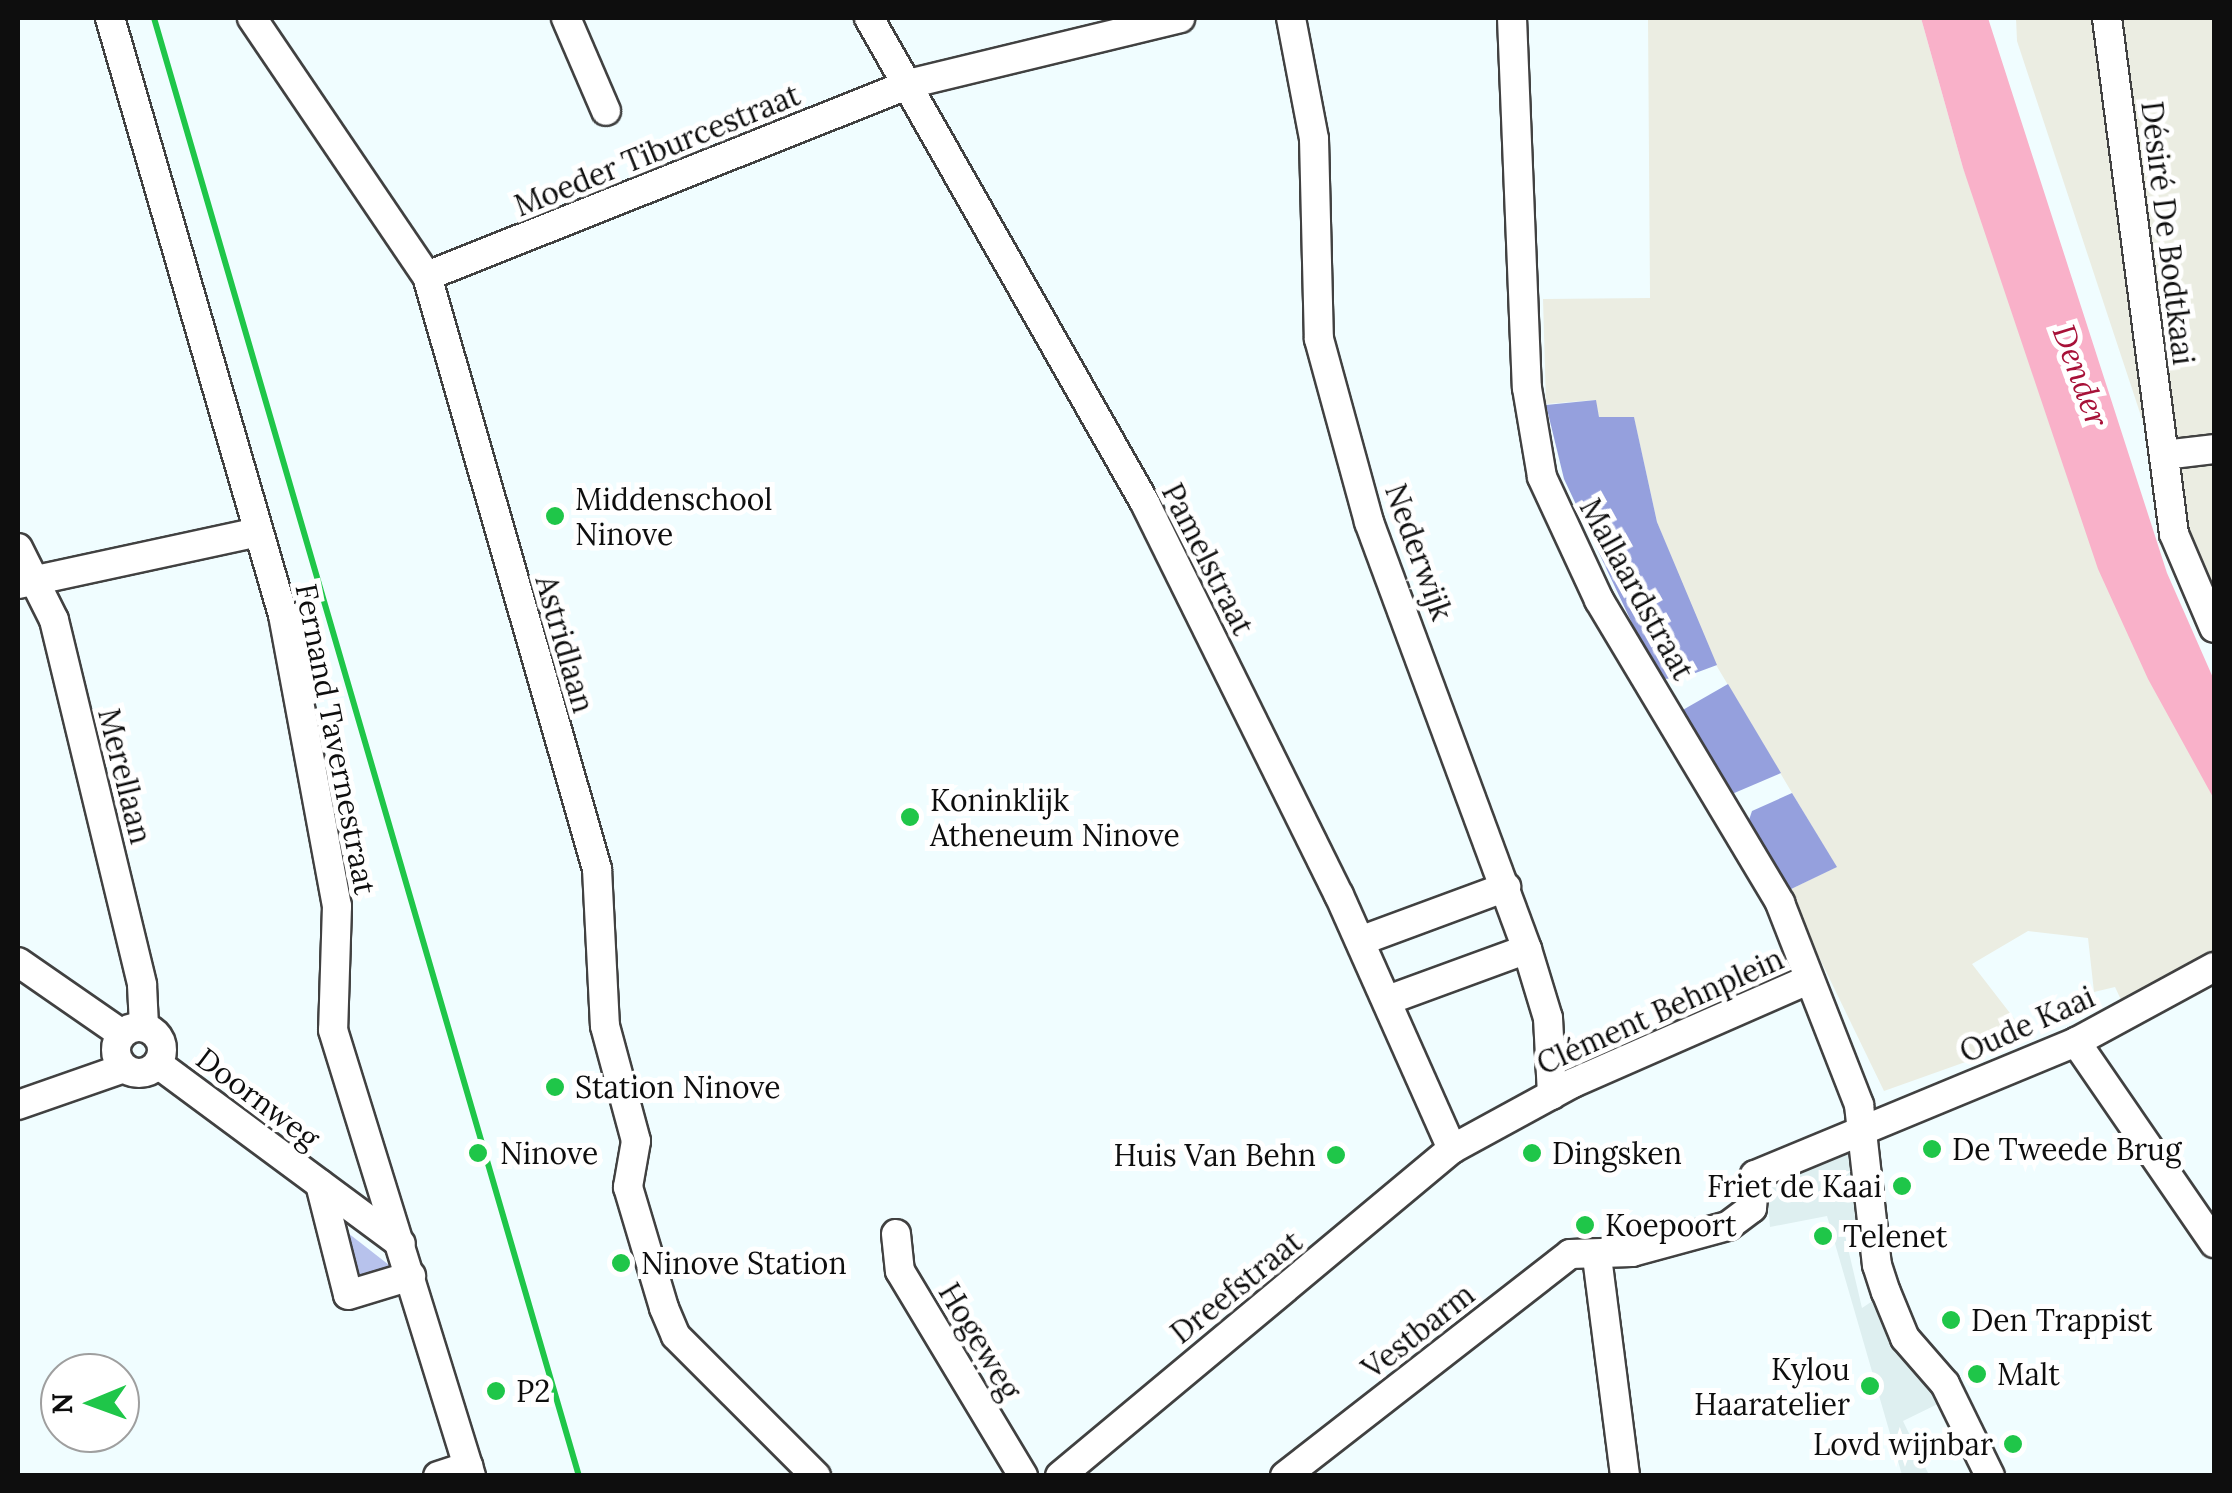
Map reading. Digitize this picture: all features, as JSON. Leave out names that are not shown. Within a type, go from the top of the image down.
[{"type":"street","name":"Fernand Tavernestraat","points":[[110,18],[282,614],[337,906],[334,1030],[469,1470]]},
{"type":"street","name":"Astridlaan","points":[[252,18],[427,276],[597,868],[605,1026],[636,1141],[628,1187],[676,1336],[816,1476]]},
{"type":"street","points":[[566,18],[606,112]]},
{"type":"street","name":"Pamelstraat","points":[[869,18],[912,83],[1145,504],[1360,941],[1452,1149]]},
{"type":"street","name":"Moeder Tiburcestraat","points":[[427,276],[912,83],[1180,18]]},
{"type":"street","name":"Nederwijk","points":[[1290,18],[1314,139],[1319,339],[1370,522],[1528,949],[1548,1018],[1552,1095]]},
{"type":"street","name":"Mallaardstraat","points":[[1512,18],[1527,388],[1542,477],[1599,600],[1762,868],[1808,980]]},
{"type":"street","name":"Désiré De Bodtkaai","points":[[2107,18],[2174,534],[2214,628]]},
{"type":"street","points":[[2164,456],[2214,449]]},
{"type":"street","points":[[25,582],[258,532]]},
{"type":"street","name":"Merellaan","points":[[18,548],[25,582],[52,616],[142,985],[133,1030]]},
{"type":"street","points":[[1360,941],[1506,886]]},
{"type":"street","points":[[1388,1000],[1528,949]]},
{"type":"street","points":[[18,962],[133,1030],[117,1058],[124,1068]]},
{"type":"street","name":"Oude Kaai","points":[[1597,1257],[1728,1226],[1752,1208],[1755,1175],[1860,1128],[2076,1042],[2214,967]]},
{"type":"street","name":"Clément Behnplein","points":[[1452,1149],[1552,1095],[1808,980],[1859,1105],[1886,1292],[1904,1338],[1945,1384],[1983,1473]]},
{"type":"street","name":"Doornweg","points":[[133,1030],[162,1042],[158,1064]]},
{"type":"street","points":[[2076,1042],[2214,1243]]},
{"type":"street","name":"Doornweg","points":[[158,1064],[401,1244]]},
{"type":"street","name":"Doornweg","points":[[18,1105],[124,1068],[136,1073],[158,1064]]},
{"type":"street","name":"Dreefstraat","points":[[1060,1476],[1452,1149]]},
{"type":"street","name":"Doornweg","points":[[320,1184],[348,1295],[411,1276]]},
{"type":"street","name":"Hogeweg","points":[[896,1234],[900,1271],[1023,1476]]},
{"type":"street","name":"Vestbarm","points":[[1284,1476],[1570,1254],[1597,1257]]},
{"type":"street","points":[[1597,1257],[1624,1476]]},
{"type":"street","points":[[438,1476],[469,1470]]},
{"type":"shaded area","points":[[1648,18],[1921,18],[1963,168],[2214,799],[2214,950],[2123,1004],[2115,987],[2094,992],[2088,938],[2028,931],[1972,964],[2030,1039],[1884,1091],[1787,891],[1836,867],[1709,653],[1657,522],[1634,418],[1599,417],[1595,400],[1546,404],[1543,299],[1650,298]]},
{"type":"shaded area","points":[[2016,18],[2214,18],[2214,606],[2144,425],[2017,41]]},
{"type":"shaded area","points":[[1596,400],[1599,417],[1634,417],[1657,522],[1717,665],[1682,678],[1662,679],[1564,479],[1546,405]]},
{"type":"shaded area","points":[[1728,684],[1781,773],[1732,794],[1681,711]]},
{"type":"shaded area","points":[[1792,793],[1837,867],[1787,891],[1749,820],[1752,811]]},
{"type":"shaded area","points":[[1847,1149],[1859,1223],[1843,1227],[1862,1308],[1886,1292],[1952,1397],[1903,1421],[1929,1475],[1902,1475],[1827,1216],[1770,1227],[1766,1180]]},
{"type":"shaded area","points":[[339,1226],[389,1265],[389,1273],[355,1283]]},
{"type":"water","name":"Dender","points":[[1921,18],[1988,18],[2167,573],[2214,680],[2214,799],[2148,679],[2098,569],[1963,168]]},
{"type":"railway","points":[[154,18],[579,1476]]},
{"type":"place","name":"Middenschool Ninove","points":[[555,516]]},
{"type":"place","name":"Koninklijk Atheneum Ninove","points":[[910,817]]},
{"type":"place","name":"Station Ninove","points":[[555,1087]]},
{"type":"place","name":"De Tweede Brug","points":[[1932,1149]]},
{"type":"place","name":"Ninove","points":[[478,1153]]},
{"type":"place","name":"Dingsken","points":[[1532,1153]]},
{"type":"place","name":"Huis Van Behn","points":[[1336,1155]]},
{"type":"place","name":"Friet de Kaai","points":[[1902,1186]]},
{"type":"place","name":"Koepoort","points":[[1585,1225]]},
{"type":"place","name":"Telenet","points":[[1823,1236]]},
{"type":"place","name":"Ninove Station","points":[[621,1263]]},
{"type":"place","name":"Den Trappist","points":[[1951,1320]]},
{"type":"place","name":"Malt","points":[[1977,1374]]},
{"type":"place","name":"Kylou Haaratelier","points":[[1870,1386]]},
{"type":"place","name":"P2","points":[[496,1391]]},
{"type":"place","name":"Lovd wijnbar","points":[[2013,1444]]}]
